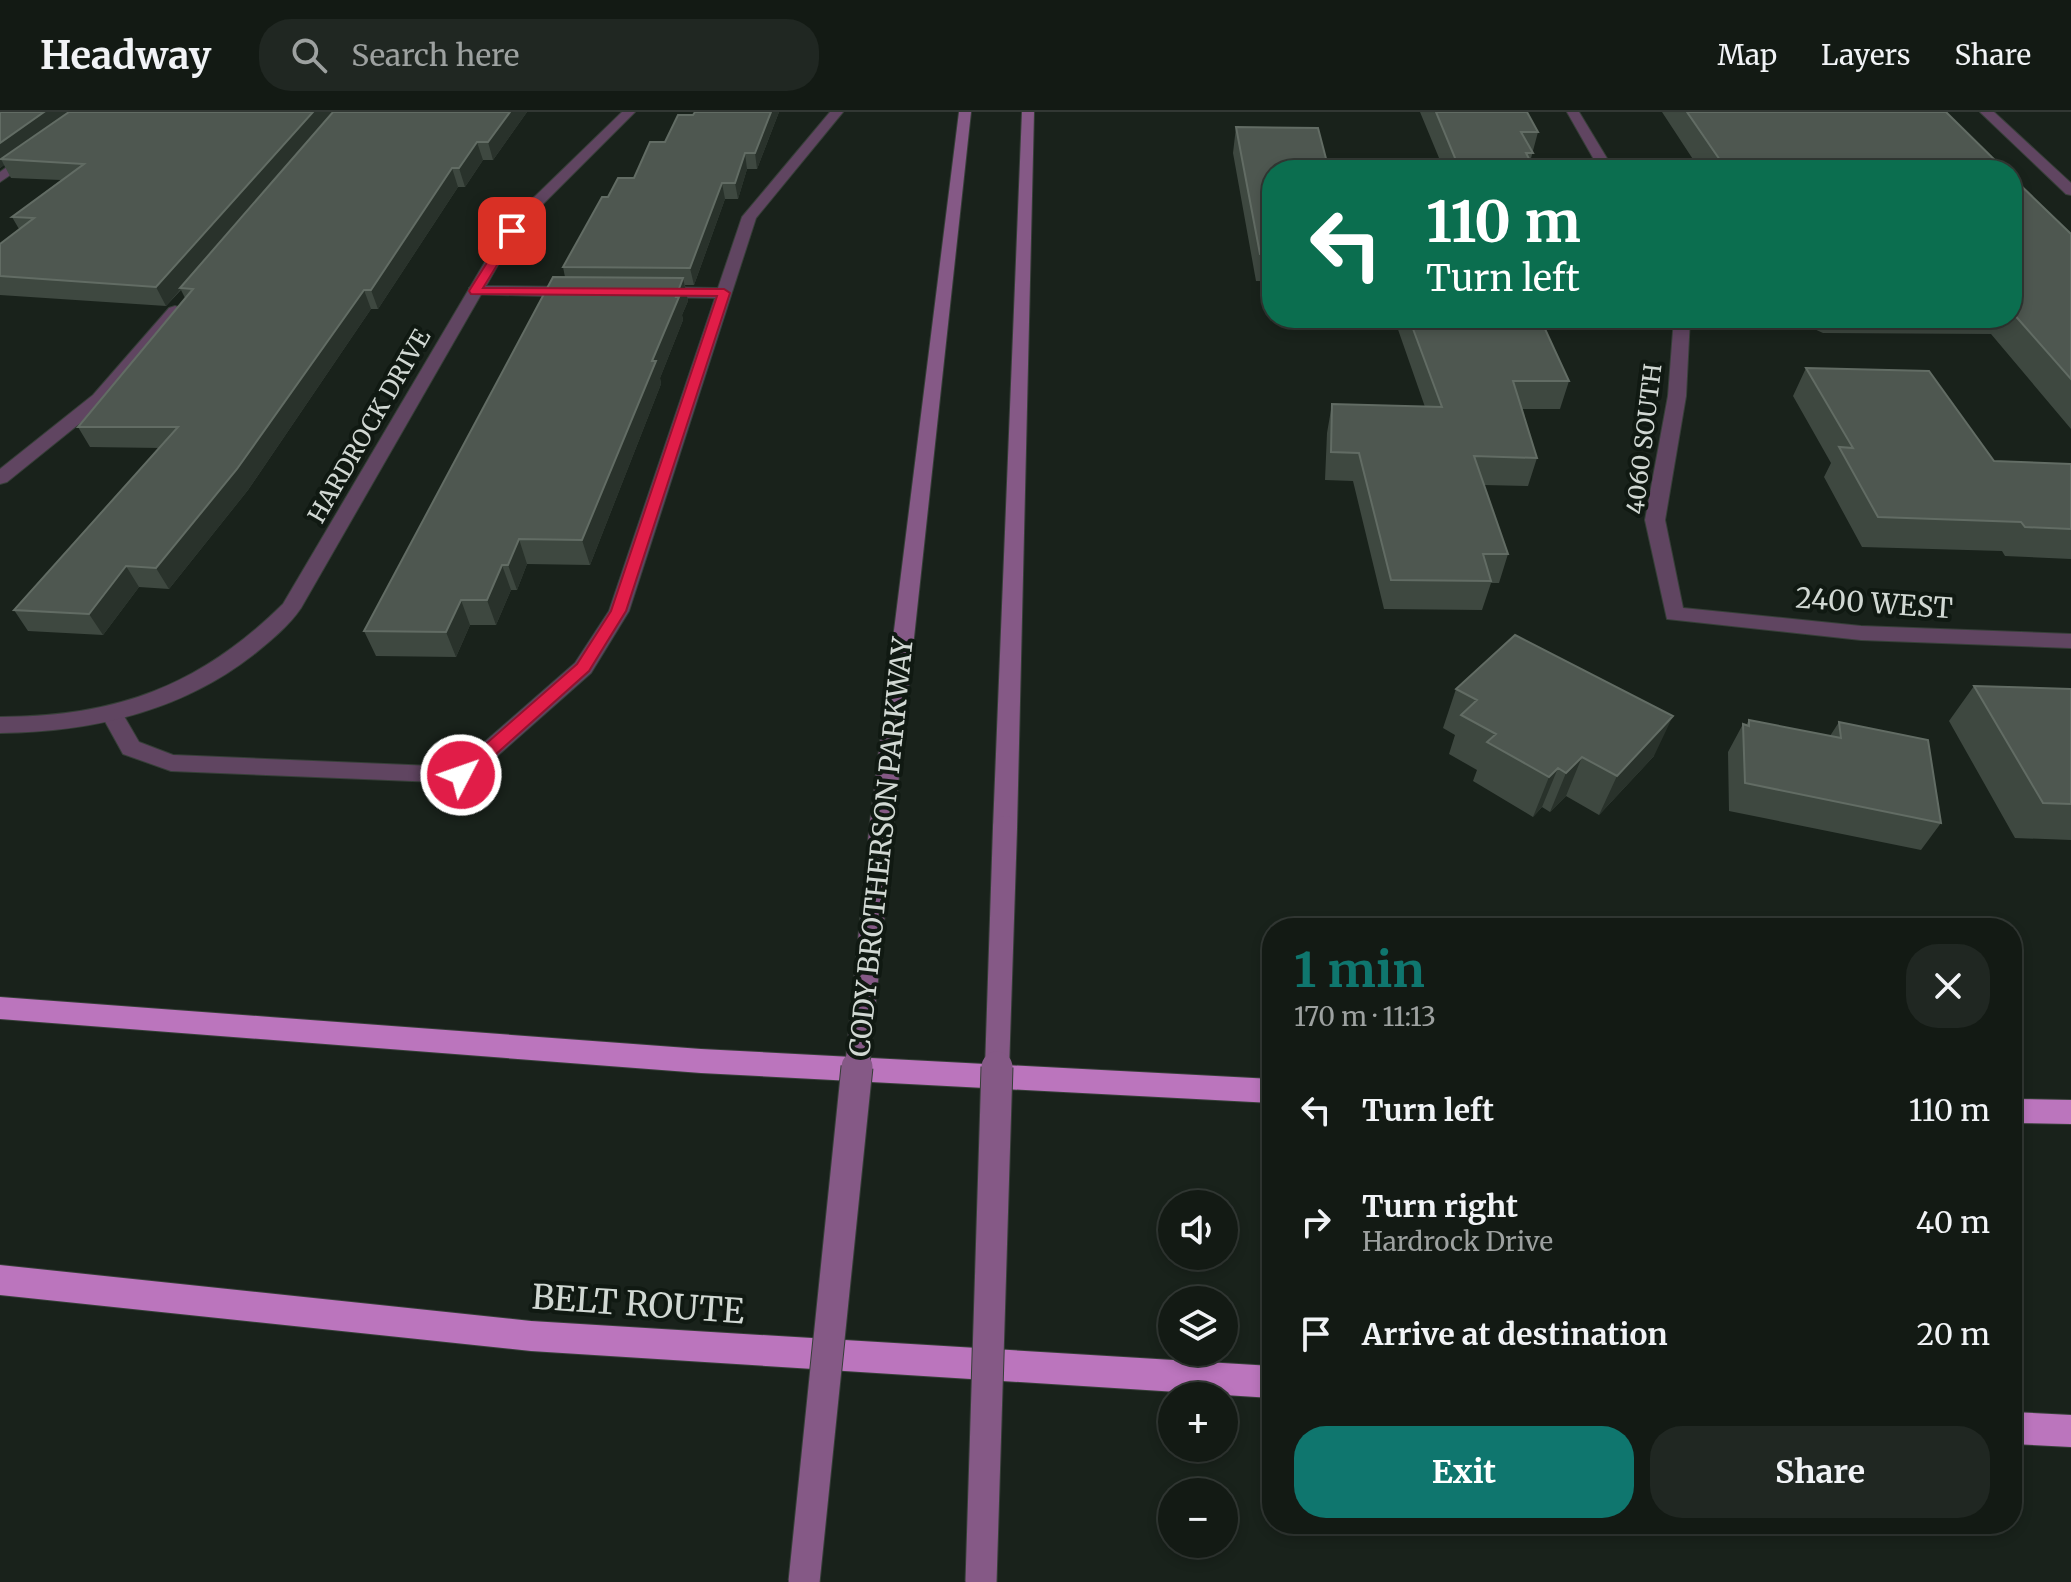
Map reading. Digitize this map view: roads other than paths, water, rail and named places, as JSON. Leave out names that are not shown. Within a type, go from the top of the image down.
[{"type":"highway","points":[[0,1008],[701,1061],[1262,1090]]},
{"type":"highway","points":[[2022,1111],[2071,1112]]},
{"type":"highway","name":"BELT ROUTE","points":[[0,1280],[531,1336],[1262,1381]]},
{"type":"highway","points":[[2022,1429],[2071,1431]]},
{"type":"main road","name":"CODY BROTHERSON PARKWAY","points":[[804,1582],[882,822],[965,112]]},
{"type":"main road","points":[[981,1582],[1028,112]]},
{"type":"street","name":"HARDROCK DRIVE","points":[[0,725],[62,725],[113,716],[183,689],[231,664],[269,632],[291,608],[475,291],[526,213],[629,112]]},
{"type":"street","points":[[113,716],[131,748],[171,763],[461,775],[583,668],[619,611],[749,217],[837,112]]},
{"type":"street","points":[[1573,112],[1601,160]]},
{"type":"street","points":[[1986,112],[2071,191]]},
{"type":"street","points":[[0,178],[46,145]]},
{"type":"street","points":[[475,291],[599,292]]},
{"type":"street","points":[[631,292],[724,293]]},
{"type":"street","points":[[0,478],[99,399],[181,304]]},
{"type":"street","name":"4060 SOUTH","points":[[1674,614],[1655,520],[1677,396],[1681,328]]},
{"type":"street","name":"2400 WEST","points":[[1674,614],[1861,633],[2071,641]]}]
